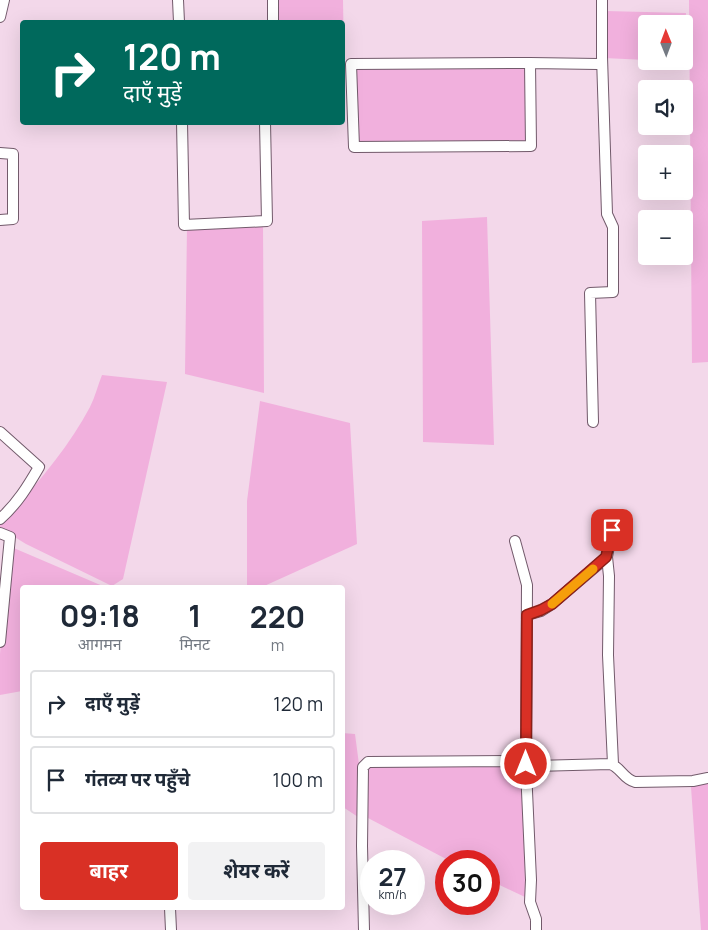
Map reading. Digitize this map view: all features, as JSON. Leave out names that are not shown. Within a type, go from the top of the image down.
[{"type":"street","points":[[0,16],[4,0]]},
{"type":"street","points":[[178,0],[179,20]]},
{"type":"street","points":[[273,0],[273,20]]},
{"type":"street","points":[[592,422],[590,293],[613,292],[613,227],[607,214],[602,0]]},
{"type":"street","points":[[530,63],[531,146],[354,147],[347,65],[530,63],[598,64],[602,62]]},
{"type":"street","points":[[182,125],[184,225],[267,221],[265,125]]},
{"type":"street","points":[[0,153],[13,154],[13,219],[0,220]]},
{"type":"street","points":[[0,432],[39,467],[26,489],[9,511],[0,519]]},
{"type":"street","points":[[612,530],[606,557],[609,576],[608,654],[614,764],[620,773],[630,781],[635,782],[693,781],[708,778]]},
{"type":"street","points":[[0,532],[10,538],[0,642]]},
{"type":"street","points":[[515,541],[527,585],[526,764],[531,880],[530,902],[536,919],[536,930]]},
{"type":"street","points":[[527,615],[552,604],[606,557]]},
{"type":"street","points":[[364,930],[362,836],[363,767],[365,764],[372,760],[509,761],[535,766],[614,764]]},
{"type":"street","points":[[170,910],[171,930]]},
{"type":"shaded area","points":[[277,0],[343,0],[343,20],[276,20]]},
{"type":"shaded area","points":[[689,0],[708,0],[708,362],[692,363],[693,210],[691,210],[691,200],[693,200],[693,145],[690,145],[690,135],[693,135],[693,80],[690,80],[690,70],[693,70],[693,15],[689,15]]},
{"type":"shaded area","points":[[605,11],[686,13],[686,15],[638,15],[638,60],[604,58]]},
{"type":"shaded area","points":[[528,63],[529,143],[356,144],[354,66]]},
{"type":"shaded area","points":[[487,217],[494,445],[423,442],[422,221]]},
{"type":"shaded area","points":[[263,224],[264,393],[185,374],[187,227]]},
{"type":"shaded area","points":[[102,375],[167,382],[123,579],[114,585],[110,585],[26,544],[0,528],[0,524],[60,454],[81,423]]},
{"type":"shaded area","points":[[260,401],[350,423],[357,544],[266,585],[247,585],[247,501]]},
{"type":"shaded area","points":[[9,546],[100,585],[20,585],[20,691],[0,695],[0,654]]},
{"type":"shaded area","points":[[345,733],[355,734],[360,772],[358,817],[345,808]]},
{"type":"shaded area","points":[[372,765],[524,765],[525,897],[500,885],[500,850],[435,850],[435,853],[368,818],[365,768]]},
{"type":"shaded area","points":[[708,781],[708,930],[701,930],[691,787]]},
{"type":"slow traffic","points":[[552,604],[593,569]]},
{"type":"route","points":[[526,764],[527,615],[547,608],[606,557],[612,530]]}]
